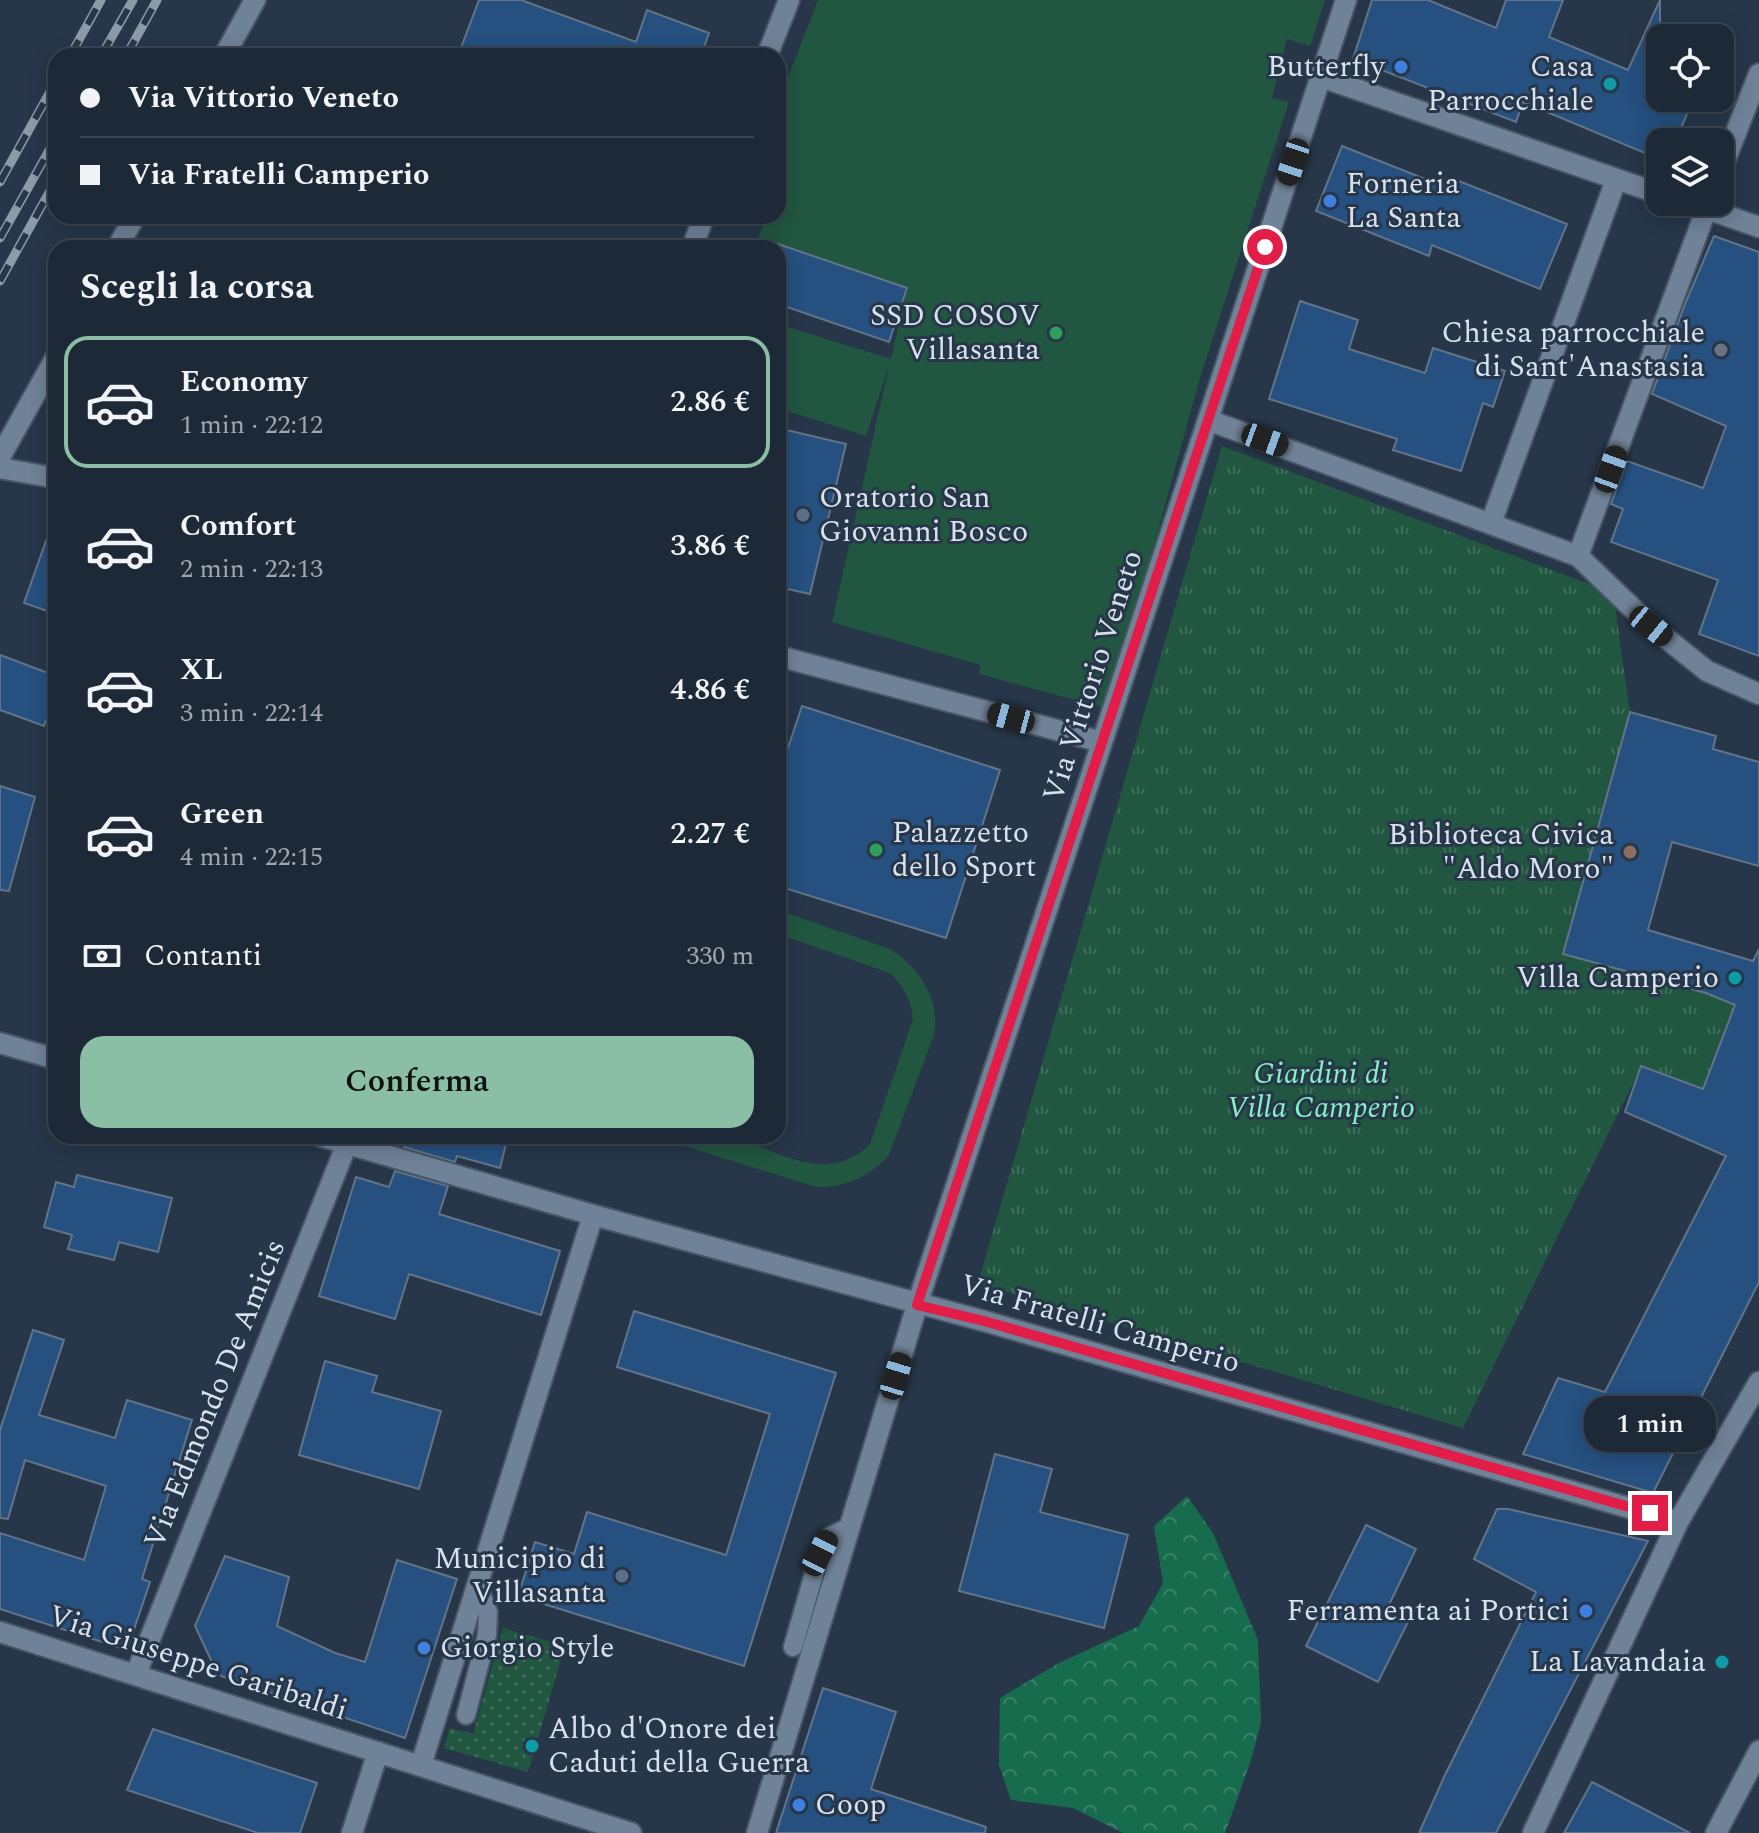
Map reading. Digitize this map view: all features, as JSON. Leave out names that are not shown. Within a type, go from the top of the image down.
[{"type":"street","points":[[228,48],[255,0]]},
{"type":"street","points":[[770,48],[789,0]]},
{"type":"street","name":"Via Vittorio Veneto","points":[[757,1833],[917,1305],[1346,0]]},
{"type":"street","points":[[1734,137],[1759,74]]},
{"type":"street","points":[[1321,77],[1646,190]]},
{"type":"street","points":[[1491,523],[1616,180]]},
{"type":"street","points":[[1578,556],[1704,216]]},
{"type":"street","points":[[1734,216],[1759,227]]},
{"type":"street","points":[[0,457],[48,371]]},
{"type":"street","points":[[1208,420],[1578,556],[1651,626],[1707,671],[1759,694]]},
{"type":"street","points":[[0,468],[48,477]]},
{"type":"street","points":[[786,658],[1102,742]]},
{"type":"street","points":[[0,1043],[48,1057]]},
{"type":"street","name":"Via Edmondo De Amicis","points":[[136,1674],[346,1144]]},
{"type":"street","name":"Via Fratelli Camperio","points":[[361,1144],[593,1215],[999,1325],[1678,1522]]},
{"type":"street","points":[[421,1765],[593,1215]]},
{"type":"street","points":[[1533,1833],[1678,1522],[1759,1382]]},
{"type":"street","name":"Via Giuseppe Garibaldi","points":[[0,1632],[631,1833]]},
{"type":"street","points":[[1716,1833],[1759,1751]]},
{"type":"street","points":[[352,1833],[378,1752]]},
{"type":"lane","points":[[793,1647],[820,1553],[829,1537],[850,1527]]},
{"type":"lane","points":[[466,1715],[487,1635],[488,1612],[477,1584]]},
{"type":"green space","name":"SSD COSOV Villasanta","points":[[818,0],[1325,0],[1310,46],[1287,39],[1272,98],[1289,102],[1200,378],[1109,709],[979,674],[980,665],[832,622],[889,366],[866,436],[786,411],[786,326],[891,359],[907,288],[786,248],[786,240],[758,239],[763,224],[786,224],[786,83]]},
{"type":"green space","name":"Giardini di Villa Camperio","points":[[1222,446],[1613,593],[1630,712],[1563,954],[1706,993],[1735,1005],[1703,1089],[1641,1067],[1463,1428],[978,1283]]},
{"type":"green space","points":[[786,913],[890,949],[919,975],[931,997],[934,1035],[889,1155],[873,1170],[856,1180],[816,1187],[678,1144],[751,1144],[797,1160],[833,1164],[852,1157],[870,1144],[913,1019],[909,999],[890,973],[786,937]]},
{"type":"green space","points":[[1187,1496],[1213,1533],[1258,1640],[1261,1722],[1225,1833],[1123,1833],[1073,1808],[1011,1800],[999,1765],[1000,1698],[1057,1664],[1139,1626],[1163,1583],[1154,1526]]},
{"type":"green space","points":[[503,1628],[565,1646],[528,1772],[444,1748],[450,1728],[473,1734]]},
{"type":"building","points":[[479,0],[521,0],[636,42],[647,10],[709,33],[704,48],[461,48]]},
{"type":"building","points":[[1372,0],[1428,0],[1496,28],[1506,0],[1563,0],[1549,37],[1628,70],[1646,31],[1646,112],[1688,112],[1681,128],[1646,128],[1646,153],[1523,102],[1516,122],[1353,59]]},
{"type":"building","points":[[1660,0],[1660,24],[1649,24]]},
{"type":"building","points":[[1342,146],[1455,191],[1459,181],[1567,224],[1540,289],[1432,245],[1429,256],[1316,211]]},
{"type":"building","points":[[1714,236],[1759,252],[1759,656],[1699,634],[1718,580],[1611,542],[1623,509],[1611,504],[1627,461],[1703,488],[1726,426],[1652,394]]},
{"type":"building","points":[[786,247],[907,288],[889,342],[786,307]]},
{"type":"building","points":[[1300,301],[1358,320],[1349,349],[1425,373],[1433,348],[1505,371],[1493,407],[1483,403],[1461,471],[1393,450],[1397,439],[1269,399]]},
{"type":"building","name":"Oratorio San Giovanni Bosco","points":[[786,430],[846,444],[810,594],[786,589]]},
{"type":"building","points":[[48,535],[48,611],[24,603]]},
{"type":"building","points":[[0,655],[48,673],[48,715],[44,726],[0,710]]},
{"type":"building","name":"Palazzetto dello Sport","points":[[802,706],[1000,770],[946,938],[786,888],[786,754]]},
{"type":"building","points":[[1630,712],[1716,736],[1713,749],[1759,762],[1759,866],[1672,842],[1648,930],[1753,961],[1759,949],[1759,1282],[1653,1493],[1523,1454],[1558,1378],[1605,1392],[1726,1156],[1625,1112],[1641,1066],[1703,1089],[1735,1005],[1706,993],[1563,954]]},
{"type":"building","points":[[0,786],[35,797],[9,891],[0,890]]},
{"type":"building","points":[[405,1144],[506,1144],[500,1168],[457,1156],[455,1162],[404,1147]]},
{"type":"building","points":[[395,1171],[448,1186],[439,1214],[560,1251],[541,1315],[409,1274],[395,1319],[319,1296],[356,1177],[389,1187]]},
{"type":"building","points":[[77,1175],[172,1198],[158,1252],[119,1242],[114,1260],[68,1249],[72,1235],[44,1227],[56,1182],[74,1187]]},
{"type":"building","points":[[634,1311],[836,1373],[744,1666],[518,1596],[535,1542],[574,1554],[587,1512],[726,1555],[770,1414],[617,1367]]},
{"type":"building","points":[[33,1330],[64,1340],[39,1415],[115,1438],[127,1400],[192,1420],[142,1579],[150,1582],[127,1650],[0,1609],[0,1533],[84,1560],[106,1486],[25,1460],[8,1519],[0,1518],[0,1430]]},
{"type":"building","points":[[325,1361],[377,1376],[372,1392],[441,1411],[419,1489],[299,1455]]},
{"type":"building","points":[[995,1454],[1052,1469],[1040,1512],[1128,1535],[1104,1628],[959,1591]]},
{"type":"building","points":[[1497,1509],[1648,1541],[1496,1833],[1419,1833],[1536,1592],[1474,1559]]},
{"type":"building","points":[[1366,1525],[1416,1549],[1386,1611],[1408,1622],[1378,1682],[1306,1646]]},
{"type":"building","points":[[225,1556],[289,1577],[277,1626],[335,1653],[365,1662],[397,1560],[457,1579],[405,1738],[218,1675],[195,1626]]},
{"type":"building","points":[[823,1688],[896,1712],[871,1789],[986,1827],[985,1833],[776,1833]]},
{"type":"building","points":[[153,1729],[317,1783],[300,1833],[258,1833],[127,1790]]},
{"type":"building","points":[[1592,1782],[1690,1833],[1564,1833]]},
{"type":"railway","points":[[74,48],[101,0]]},
{"type":"railway","points":[[106,48],[133,0]]},
{"type":"railway","points":[[130,48],[157,0]]},
{"type":"railway","points":[[0,182],[48,95]]},
{"type":"railway","points":[[0,238],[48,152]]},
{"type":"railway","points":[[0,281],[48,194]]},
{"type":"place","name":"Butterfly","points":[[1401,67]]},
{"type":"place","name":"Casa Parrocchiale","points":[[1610,84]]},
{"type":"place","name":"Forneria La Santa","points":[[1330,201]]},
{"type":"place","name":"SSD COSOV Villasanta","points":[[1056,333]]},
{"type":"place","name":"Chiesa parrocchiale di Sant'Anastasia","points":[[1721,350]]},
{"type":"place","name":"Oratorio San Giovanni Bosco","points":[[803,515]]},
{"type":"place","name":"Palazzetto dello Sport","points":[[876,850]]},
{"type":"place","name":"Biblioteca Civica \"Aldo Moro\"","points":[[1630,852]]},
{"type":"place","name":"Villa Camperio","points":[[1735,978]]},
{"type":"place","name":"Municipio di Villasanta","points":[[622,1576]]},
{"type":"place","name":"Ferramenta ai Portici","points":[[1586,1611]]},
{"type":"place","name":"Giorgio Style","points":[[424,1648]]},
{"type":"place","name":"La Lavandaia","points":[[1722,1662]]},
{"type":"place","name":"Albo d'Onore dei Caduti della Guerra","points":[[532,1746]]},
{"type":"place","name":"Coop","points":[[799,1805]]},
{"type":"route","points":[[1265,247],[917,1305],[984,1321],[1650,1513]]}]
